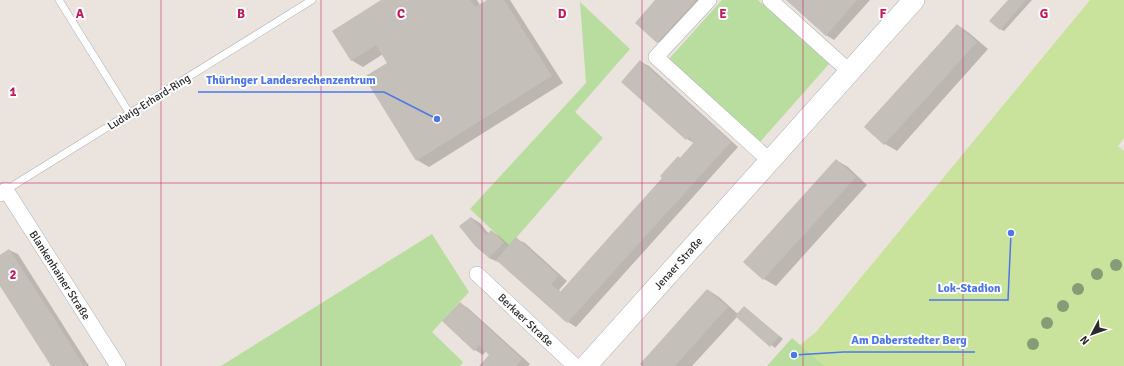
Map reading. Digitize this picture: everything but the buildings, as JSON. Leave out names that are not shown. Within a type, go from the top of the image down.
[{"type":"street","points":[[709,0],[656,57],[770,161]]},
{"type":"street","points":[[770,0],[850,72]]},
{"type":"street","name":"Jenaer Straße","points":[[586,366],[914,0]]},
{"type":"street","name":"Blankenhainer Straße","points":[[3,192],[118,366]]},
{"type":"street","name":"Berkaer Straße","points":[[477,274],[575,366]]},
{"type":"lane","points":[[59,0],[130,114]]},
{"type":"lane","name":"Ludwig-Erhard-Ring","points":[[3,192],[312,0]]},
{"type":"green space","points":[[722,0],[758,0],[829,64],[760,142],[668,60]]},
{"type":"green space","points":[[1090,0],[1124,0],[1124,138],[1118,146],[1124,151],[1124,366],[825,366],[800,345],[816,332]]},
{"type":"green space","points":[[580,2],[630,49],[575,112],[603,138],[509,246],[470,209],[586,83]]},
{"type":"green space","points":[[432,234],[469,292],[432,332],[463,362],[460,366],[221,366]]},
{"type":"green space","points":[[792,338],[825,366],[767,366]]},
{"type":"place","name":"Thüringer Landesrechenzentrum","points":[[437,119]]},
{"type":"place","name":"Lok-Stadion","points":[[1011,233]]},
{"type":"place","name":"Am Daberstedter Berg","points":[[794,355]]}]
